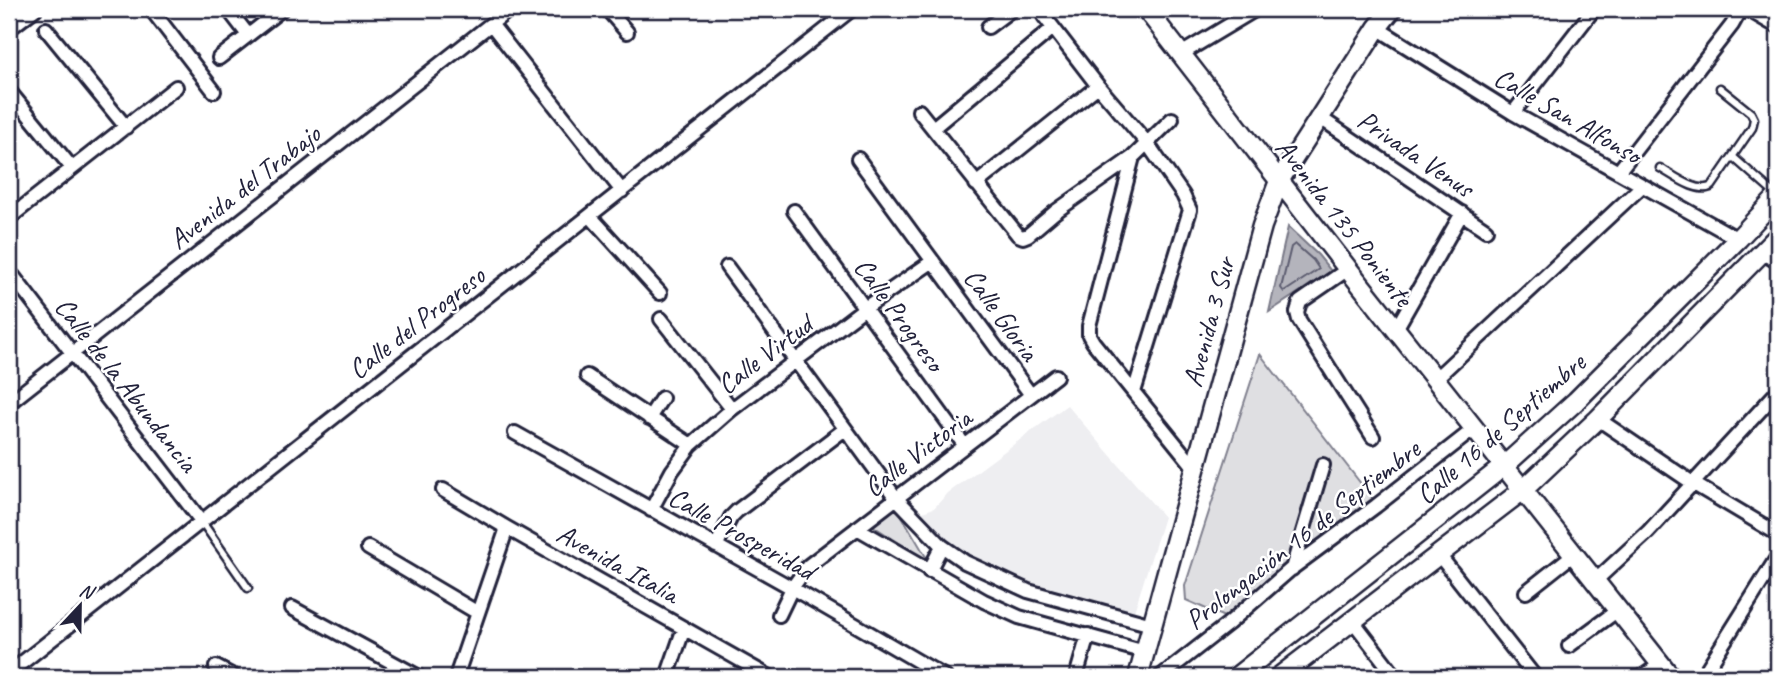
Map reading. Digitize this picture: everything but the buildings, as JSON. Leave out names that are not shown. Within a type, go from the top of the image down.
[{"type":"main road","name":"Avenida 135 Poniente","points":[[1146,9],[1666,671]]},
{"type":"main road","name":"Avenida 3 Sur","points":[[1138,677],[1262,226],[1279,181],[1377,28],[1392,9]]},
{"type":"main road","name":"Calle 16 de Septiembre","points":[[1236,677],[1504,466],[1576,401],[1778,196]]},
{"type":"main road","name":"Calle 16 de Septiembre","points":[[1279,677],[1523,490],[1770,258],[1778,236]]},
{"type":"street","points":[[9,29],[35,9]]},
{"type":"street","points":[[151,9],[214,91]]},
{"type":"street","points":[[228,9],[248,35]]},
{"type":"street","points":[[219,58],[282,9]]},
{"type":"street","name":"Avenida del Trabajo","points":[[9,403],[510,9]]},
{"type":"street","points":[[607,9],[627,32]]},
{"type":"street","name":"Calle del Progreso","points":[[15,673],[852,9]]},
{"type":"street","points":[[988,27],[1012,9]]},
{"type":"street","points":[[1181,54],[1256,9]]},
{"type":"street","points":[[1513,113],[1594,9]]},
{"type":"street","points":[[1618,172],[1732,25],[1741,9]]},
{"type":"street","points":[[1747,9],[1778,27]]},
{"type":"street","points":[[1044,16],[1147,144],[1183,195],[1190,210],[1134,392]]},
{"type":"street","points":[[491,24],[622,191]]},
{"type":"street","points":[[933,128],[1053,28]]},
{"type":"street","name":"Calle San Alfonso","points":[[1377,28],[1513,113],[1738,239]]},
{"type":"street","points":[[46,29],[126,127]]},
{"type":"street","points":[[976,184],[1098,86]]},
{"type":"street","points":[[9,218],[176,87]]},
{"type":"street","points":[[9,90],[72,168]]},
{"type":"street","points":[[919,111],[976,184],[1023,237],[1133,157],[1172,119]]},
{"type":"street","name":"Privada Venus","points":[[1319,117],[1486,230]]},
{"type":"street","points":[[1133,157],[1089,326],[1089,335],[1195,468]]},
{"type":"street","name":"Calle Gloria","points":[[858,159],[1031,395]]},
{"type":"street","points":[[1436,379],[1642,186]]},
{"type":"street","name":"Calle Progreso","points":[[794,211],[965,446]]},
{"type":"street","points":[[1396,329],[1462,212]]},
{"type":"street","points":[[590,216],[660,293]]},
{"type":"street","name":"Calle Virtud","points":[[651,510],[672,471],[691,445],[795,360],[933,261]]},
{"type":"street","points":[[727,267],[896,498],[942,546],[965,562],[1028,591],[1152,625]]},
{"type":"street","points":[[1348,269],[1300,302],[1297,312],[1299,320],[1373,437]]},
{"type":"street","name":"Calle de la Abundancia","points":[[13,276],[202,522]]},
{"type":"street","points":[[660,319],[732,409]]},
{"type":"street","points":[[587,376],[691,445]]},
{"type":"street","name":"Calle Victoria","points":[[792,588],[808,566],[1056,376]]},
{"type":"street","points":[[1595,581],[1648,532],[1778,391]]},
{"type":"street","points":[[649,418],[662,398]]},
{"type":"street","points":[[1598,419],[1694,484],[1778,534]]},
{"type":"street","points":[[716,546],[737,511],[845,429]]},
{"type":"street","name":"Prolongación 16 de Septiembre","points":[[1160,677],[1292,569],[1474,429]]},
{"type":"street","name":"Calle Prosperidad","points":[[515,433],[945,677]]},
{"type":"street","points":[[1292,569],[1322,465]]},
{"type":"street","name":"Avenida Italia","points":[[443,490],[771,677]]},
{"type":"street","points":[[456,677],[507,528]]},
{"type":"street","points":[[858,528],[929,571],[1019,617],[1145,652]]},
{"type":"street","points":[[929,571],[942,546]]},
{"type":"street","points":[[368,548],[478,613]]},
{"type":"street","points":[[1526,592],[1574,554]]},
{"type":"street","points":[[1439,555],[1535,677]]},
{"type":"street","points":[[1702,677],[1778,556]]},
{"type":"street","points":[[779,615],[792,588]]},
{"type":"street","points":[[292,608],[419,677]]},
{"type":"street","points":[[1569,646],[1618,610]]},
{"type":"street","points":[[1353,621],[1396,677]]},
{"type":"street","points":[[667,677],[684,628]]},
{"type":"street","points":[[1076,677],[1088,635]]},
{"type":"street","points":[[216,667],[234,677]]},
{"type":"street","points":[[1642,677],[1666,671]]},
{"type":"lane","points":[[1660,168],[1698,189],[1707,190],[1712,186],[1752,128],[1754,119],[1751,113],[1720,88]]},
{"type":"lane","points":[[1733,157],[1778,196]]},
{"type":"lane","points":[[202,522],[248,588]]},
{"type":"shaded area","points":[[1260,354],[1376,503],[1231,620],[1186,600],[1185,586]]},
{"type":"shaded area","points":[[1067,405],[1164,517],[1132,618],[979,569],[914,515],[934,508],[948,493]]},
{"type":"shaded area","points":[[896,506],[929,562],[870,524]]},
{"type":"water","points":[[1288,227],[1331,271],[1269,312]]}]
